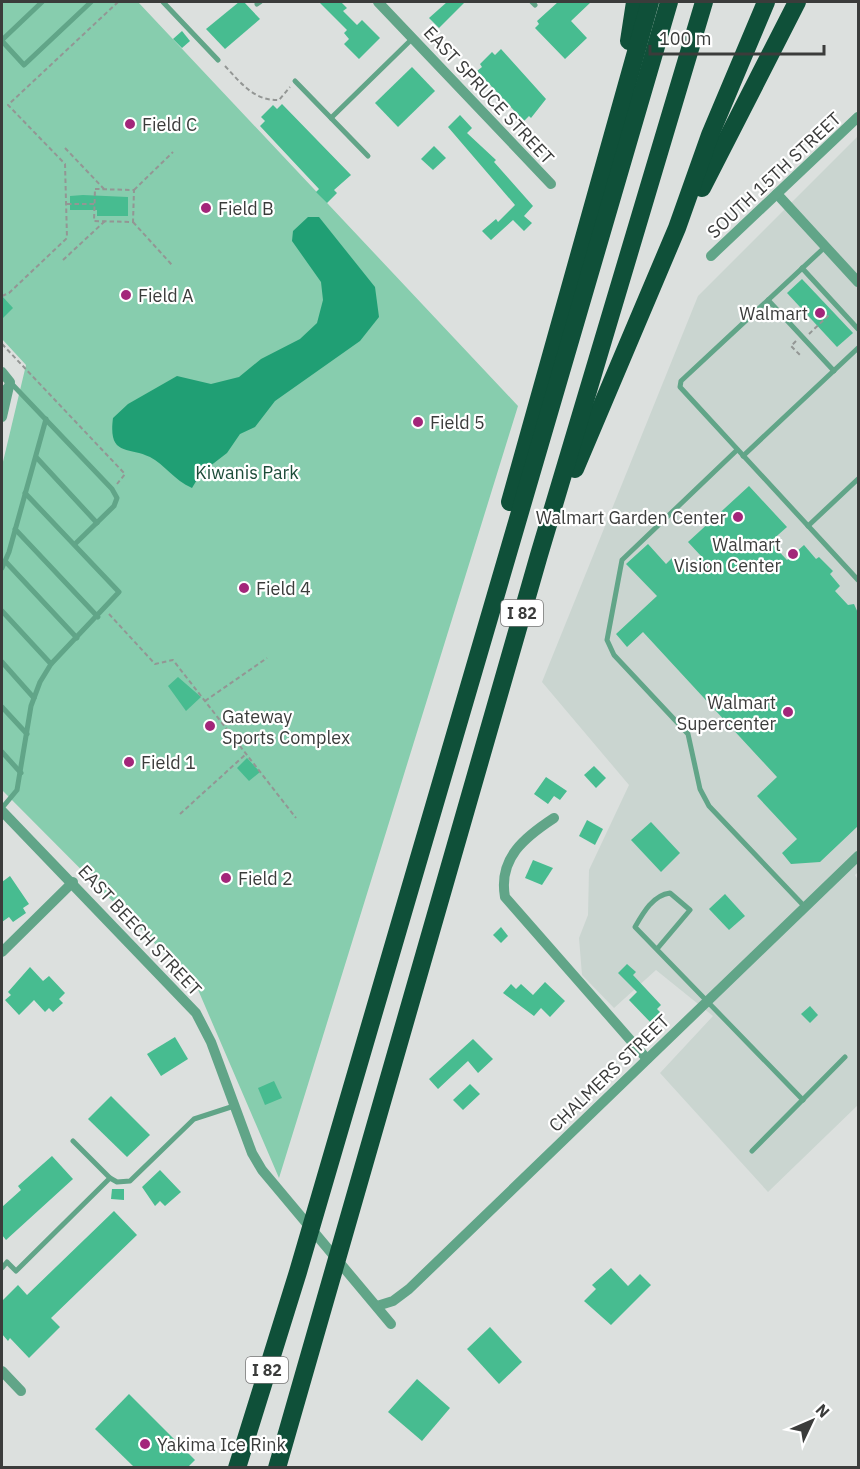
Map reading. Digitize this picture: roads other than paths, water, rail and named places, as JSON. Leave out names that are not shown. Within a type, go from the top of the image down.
[{"type":"highway","points":[[621,104],[635,2]]},
{"type":"highway","points":[[448,757],[509,504],[650,2]]},
{"type":"highway","name":"I 82","points":[[237,1467],[298,1272],[669,2]]},
{"type":"highway","name":"I 82","points":[[277,1467],[539,555],[704,2]]},
{"type":"highway","points":[[539,555],[677,228],[710,135],[766,2]]},
{"type":"highway","points":[[677,228],[696,200],[797,2]]},
{"type":"street","name":"EAST SPRUCE STREET","points":[[378,2],[551,184]]},
{"type":"street","name":"SOUTH 15TH STREET","points":[[711,256],[858,117]]},
{"type":"street","points":[[777,194],[858,282]]},
{"type":"street","points":[[2,372],[10,382],[2,417]]},
{"type":"street","name":"EAST BEECH STREET","points":[[2,809],[195,1013],[211,1042],[252,1153],[271,1183],[391,1324]]},
{"type":"street","points":[[554,818],[523,839],[511,855],[504,873],[505,897],[647,1059]]},
{"type":"street","name":"CHALMERS STREET","points":[[377,1306],[393,1301],[410,1289],[858,856]]},
{"type":"street","points":[[2,952],[73,882]]},
{"type":"street","points":[[2,1371],[21,1392]]},
{"type":"lane","points":[[42,2],[2,41],[24,65],[91,2]]},
{"type":"lane","points":[[163,2],[218,60]]},
{"type":"lane","points":[[331,118],[413,38]]},
{"type":"lane","points":[[295,81],[368,156]]},
{"type":"lane","points":[[825,247],[681,381],[682,392],[858,580]]},
{"type":"lane","points":[[802,268],[858,329]]},
{"type":"lane","points":[[768,300],[834,371]]},
{"type":"lane","points":[[743,456],[858,348]]},
{"type":"lane","points":[[2,390],[10,382],[112,489],[117,498],[114,506],[75,544]]},
{"type":"lane","points":[[2,568],[46,419]]},
{"type":"lane","points":[[737,450],[622,560],[607,640],[614,655],[688,734],[700,789],[709,806],[805,907]]},
{"type":"lane","points":[[36,457],[97,523]]},
{"type":"lane","points":[[808,526],[858,479]]},
{"type":"lane","points":[[2,809],[17,790],[34,698],[51,664],[98,617],[119,592],[25,493]]},
{"type":"lane","points":[[15,529],[98,617]]},
{"type":"lane","points":[[5,561],[77,638]]},
{"type":"lane","points":[[2,611],[51,664]]},
{"type":"lane","points":[[2,662],[34,698]]},
{"type":"lane","points":[[2,707],[27,734]]},
{"type":"lane","points":[[2,752],[21,773]]},
{"type":"lane","points":[[657,949],[690,910],[670,893],[657,897],[642,913],[635,927],[803,1100]]},
{"type":"lane","points":[[752,1151],[845,1057]]},
{"type":"lane","points":[[74,1141],[111,1178],[117,1182],[130,1181],[194,1119],[234,1106]]},
{"type":"lane","points":[[2,1268],[7,1262],[16,1271],[111,1178]]},
{"type":"place","name":"Field C","points":[[130,124]]},
{"type":"place","name":"Field B","points":[[206,208]]},
{"type":"place","name":"Field A","points":[[126,295]]},
{"type":"place","name":"Walmart","points":[[820,313]]},
{"type":"place","name":"Field 5","points":[[418,422]]},
{"type":"place","name":"Walmart Garden Center","points":[[738,517]]},
{"type":"place","name":"Walmart Vision Center","points":[[793,554]]},
{"type":"place","name":"Field 4","points":[[244,588]]},
{"type":"place","name":"Walmart Supercenter","points":[[788,712]]},
{"type":"place","name":"Gateway Sports Complex","points":[[210,726]]},
{"type":"place","name":"Field 1","points":[[129,762]]},
{"type":"place","name":"Field 2","points":[[226,878]]},
{"type":"place","name":"Yakima Ice Rink","points":[[145,1444]]},
{"type":"park label","name":"Kiwanis Park","points":[[247,472]]}]
